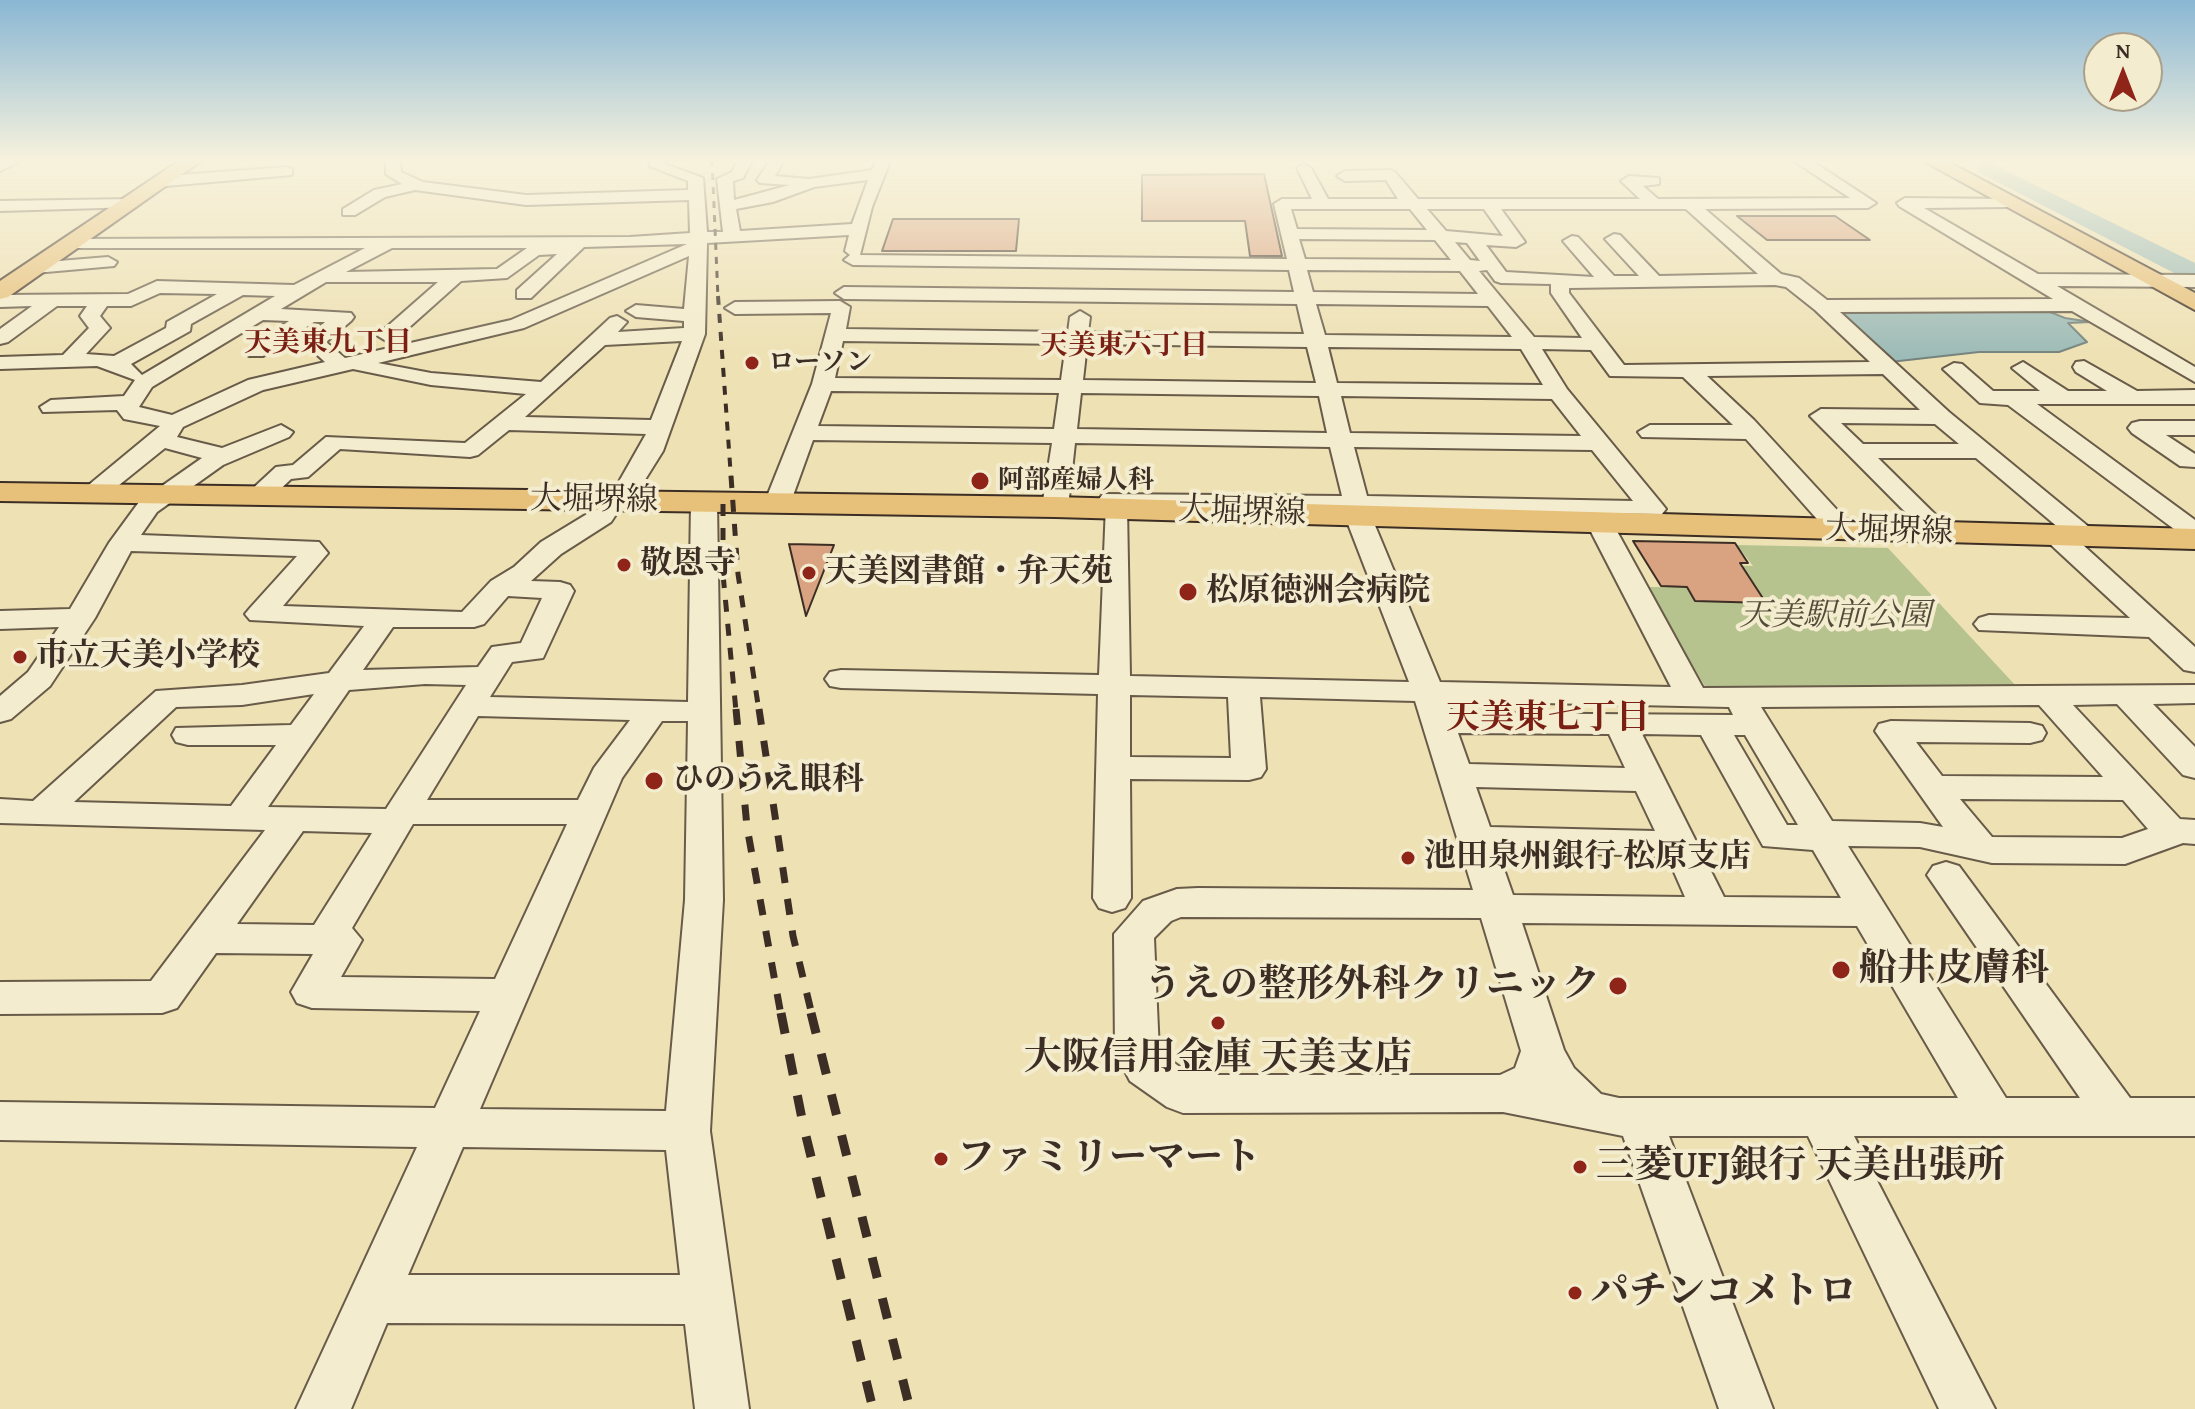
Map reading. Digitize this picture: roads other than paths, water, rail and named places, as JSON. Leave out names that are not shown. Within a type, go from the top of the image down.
[{"type":"main road","points":[[0,292],[19,275],[99,225]]},
{"type":"main road","points":[[2051,225],[2195,303]]},
{"type":"main road","points":[[2073,225],[2185,281],[2195,291]]},
{"type":"main road","name":"大堀堺線","points":[[1,493],[704,503],[779,499],[1056,503],[1116,509],[1356,510],[1600,524],[2194,538]]},
{"type":"street","points":[[122,543],[309,548],[314,553],[260,614],[464,621],[474,618],[501,587],[524,573],[551,548],[602,516],[651,451],[694,325],[697,225]]},
{"type":"street","points":[[730,225],[732,234]]},
{"type":"street","points":[[779,499],[807,433],[823,384],[860,225]]},
{"type":"street","points":[[1287,225],[1356,510],[1434,708],[1500,906],[1543,1051],[1558,1081],[1588,1110]]},
{"type":"street","points":[[1395,225],[1402,235]]},
{"type":"street","points":[[1088,262],[1056,503],[1356,510],[1653,509],[1558,392],[1528,343],[1432,225]]},
{"type":"street","points":[[1506,225],[1556,281],[1560,293],[1618,371],[1889,368]]},
{"type":"street","points":[[1714,225],[1775,279]]},
{"type":"street","points":[[1929,225],[2079,305],[2195,376]]},
{"type":"street","points":[[328,277],[384,278],[458,271],[501,274],[535,250],[698,242],[732,234],[859,229]]},
{"type":"street","points":[[1289,234],[1443,236],[1529,253]]},
{"type":"street","points":[[1614,239],[1653,280]]},
{"type":"street","points":[[1473,240],[1501,277],[1556,281],[1775,279],[1792,282],[1983,451],[2195,663]]},
{"type":"street","points":[[1572,241],[1608,281]]},
{"type":"street","points":[[384,278],[437,242]]},
{"type":"street","points":[[70,244],[492,242],[576,246]]},
{"type":"street","points":[[388,336],[492,242]]},
{"type":"street","points":[[94,493],[170,429],[256,385],[517,324],[596,291],[698,242]]},
{"type":"street","points":[[0,363],[71,358],[117,363],[183,327],[174,326],[312,243]]},
{"type":"street","points":[[273,290],[354,243]]},
{"type":"street","points":[[58,411],[139,392],[259,314],[389,243]]},
{"type":"street","points":[[524,294],[576,246]]},
{"type":"street","points":[[19,275],[205,256],[183,268]]},
{"type":"street","points":[[853,260],[1493,267]]},
{"type":"street","points":[[2034,280],[2185,281]]},
{"type":"street","points":[[0,301],[99,303],[131,300],[157,287],[298,291]]},
{"type":"street","points":[[594,314],[631,297],[596,291]]},
{"type":"street","points":[[735,308],[842,300],[1084,296],[1492,300]]},
{"type":"street","points":[[1,338],[52,301]]},
{"type":"street","points":[[71,358],[100,328],[90,316],[99,303]]},
{"type":"street","points":[[1822,306],[2079,305]]},
{"type":"street","points":[[259,314],[344,317],[313,342],[346,364],[431,379],[546,389]]},
{"type":"street","points":[[256,352],[310,316]]},
{"type":"street","points":[[0,712],[39,679],[80,618],[122,543],[148,507],[162,494],[214,460],[271,436],[470,450],[546,389],[626,316],[694,325]]},
{"type":"street","points":[[598,339],[694,325]]},
{"type":"street","points":[[0,356],[37,331]]},
{"type":"street","points":[[281,335],[320,336]]},
{"type":"street","points":[[836,335],[1597,344]]},
{"type":"street","points":[[117,363],[139,392]]},
{"type":"street","points":[[2084,367],[2134,398]]},
{"type":"street","points":[[2023,368],[2065,399]]},
{"type":"street","points":[[1954,369],[1988,398],[2195,397]]},
{"type":"street","points":[[1688,370],[1752,432],[1841,530]]},
{"type":"street","points":[[823,384],[1558,392]]},
{"type":"street","points":[[139,392],[127,408],[132,414],[170,429]]},
{"type":"street","points":[[2015,399],[2194,538]]},
{"type":"street","points":[[1941,417],[1821,416],[1941,533]]},
{"type":"street","points":[[501,423],[660,427]]},
{"type":"street","points":[[552,447],[567,427]]},
{"type":"street","points":[[2193,463],[2140,428],[2195,428]]},
{"type":"street","points":[[170,429],[169,442],[213,453],[214,460]]},
{"type":"street","points":[[1650,432],[1752,432]]},
{"type":"street","points":[[807,433],[1599,443]]},
{"type":"street","points":[[259,496],[285,472],[299,472],[334,442]]},
{"type":"street","points":[[1856,451],[1983,451]]},
{"type":"street","points":[[704,503],[704,900],[687,1131],[722,1409]]},
{"type":"street","points":[[1112,898],[1116,509]]},
{"type":"street","points":[[1600,524],[1702,711],[1776,837],[1920,835],[1992,850],[2125,851],[2184,833]]},
{"type":"street","points":[[325,940],[487,676],[503,653],[532,652],[560,591],[501,587]]},
{"type":"street","points":[[0,620],[80,618]]},
{"type":"street","points":[[241,818],[385,618]]},
{"type":"street","points":[[1989,624],[2157,628]]},
{"type":"street","points":[[41,813],[167,698],[242,695],[339,681],[425,675],[487,676]]},
{"type":"street","points":[[841,679],[1243,688],[1621,724],[1702,711]]},
{"type":"street","points":[[1113,768],[1249,769],[1243,688]]},
{"type":"street","points":[[1434,708],[1747,712],[2048,696],[2195,694]]},
{"type":"street","points":[[2048,696],[2132,789],[2184,833]]},
{"type":"street","points":[[2127,696],[2195,767]]},
{"type":"street","points":[[468,706],[705,712]]},
{"type":"street","points":[[323,1409],[606,776],[652,712]]},
{"type":"street","points":[[1747,712],[1993,1116]]},
{"type":"street","points":[[1621,724],[1711,910]]},
{"type":"street","points":[[1976,846],[1891,731],[2030,733]]},
{"type":"street","points":[[188,735],[301,735]]},
{"type":"street","points":[[1456,775],[1649,780]]},
{"type":"street","points":[[1932,787],[2132,789]]},
{"type":"street","points":[[0,811],[293,819],[590,812]]},
{"type":"street","points":[[0,998],[158,998],[208,938],[293,819]]},
{"type":"street","points":[[1477,839],[1679,844]]},
{"type":"street","points":[[1946,875],[2119,1118]]},
{"type":"street","points":[[1866,912],[1177,903],[1157,911],[1134,934],[1137,1052],[1145,1068],[1183,1094],[1503,1093],[1619,1117],[2195,1117]]},
{"type":"street","points":[[208,938],[343,942],[312,992],[508,995]]},
{"type":"street","points":[[1503,1093],[1532,1080],[1543,1051]]},
{"type":"street","points":[[1820,1115],[1968,1409]]},
{"type":"street","points":[[1639,1116],[1746,1409]]},
{"type":"street","points":[[0,1121],[687,1131]]},
{"type":"street","points":[[372,1299],[708,1300]]},
{"type":"water","points":[[2045,310],[2065,318],[2091,322],[2068,323],[2087,342],[2059,352],[1979,352],[1890,362],[1835,311]]},
{"type":"waterway","points":[[2100,225],[2189,270]]},
{"type":"railway","points":[[715,225],[718,298]]},
{"type":"railway","points":[[718,296],[731,478]]},
{"type":"railway","points":[[731,476],[738,574],[759,711]]},
{"type":"railway","points":[[723,504],[723,574],[736,711]]},
{"type":"railway","points":[[736,709],[747,827],[781,1015]]},
{"type":"railway","points":[[759,709],[793,936],[812,1015]]},
{"type":"railway","points":[[781,1013],[803,1124],[873,1409]]},
{"type":"railway","points":[[811,1013],[910,1409]]},
{"type":"place","name":"ローソン","points":[[752,363]]},
{"type":"place","name":"阿部産婦人科","points":[[980,481]]},
{"type":"place","name":"敬恩寺","points":[[624,565]]},
{"type":"place","name":"天美図書館・弁天苑","points":[[809,573]]},
{"type":"place","name":"松原徳洲会病院","points":[[1188,592]]},
{"type":"place","name":"市立天美小学校","points":[[20,657]]},
{"type":"place","name":"ひのうえ眼科","points":[[654,781]]},
{"type":"place","name":"池田泉州銀行 松原支店","points":[[1408,858]]},
{"type":"place","name":"船井皮膚科","points":[[1841,970]]},
{"type":"place","name":"うえの整形外科クリニック","points":[[1618,986]]},
{"type":"place","name":"大阪信用金庫 天美支店","points":[[1218,1023]]},
{"type":"place","name":"ファミリーマート","points":[[941,1159]]},
{"type":"place","name":"三菱UFJ銀行 天美出張所","points":[[1580,1167]]},
{"type":"place","name":"パチンコメトロ","points":[[1575,1293]]},
{"type":"district","name":"天美東九丁目","points":[[328,344]]},
{"type":"district","name":"天美東六丁目","points":[[1124,347]]},
{"type":"district","name":"天美東七丁目","points":[[1548,719]]},
{"type":"park label","name":"天美駅前公園","points":[[1835,617]]}]
